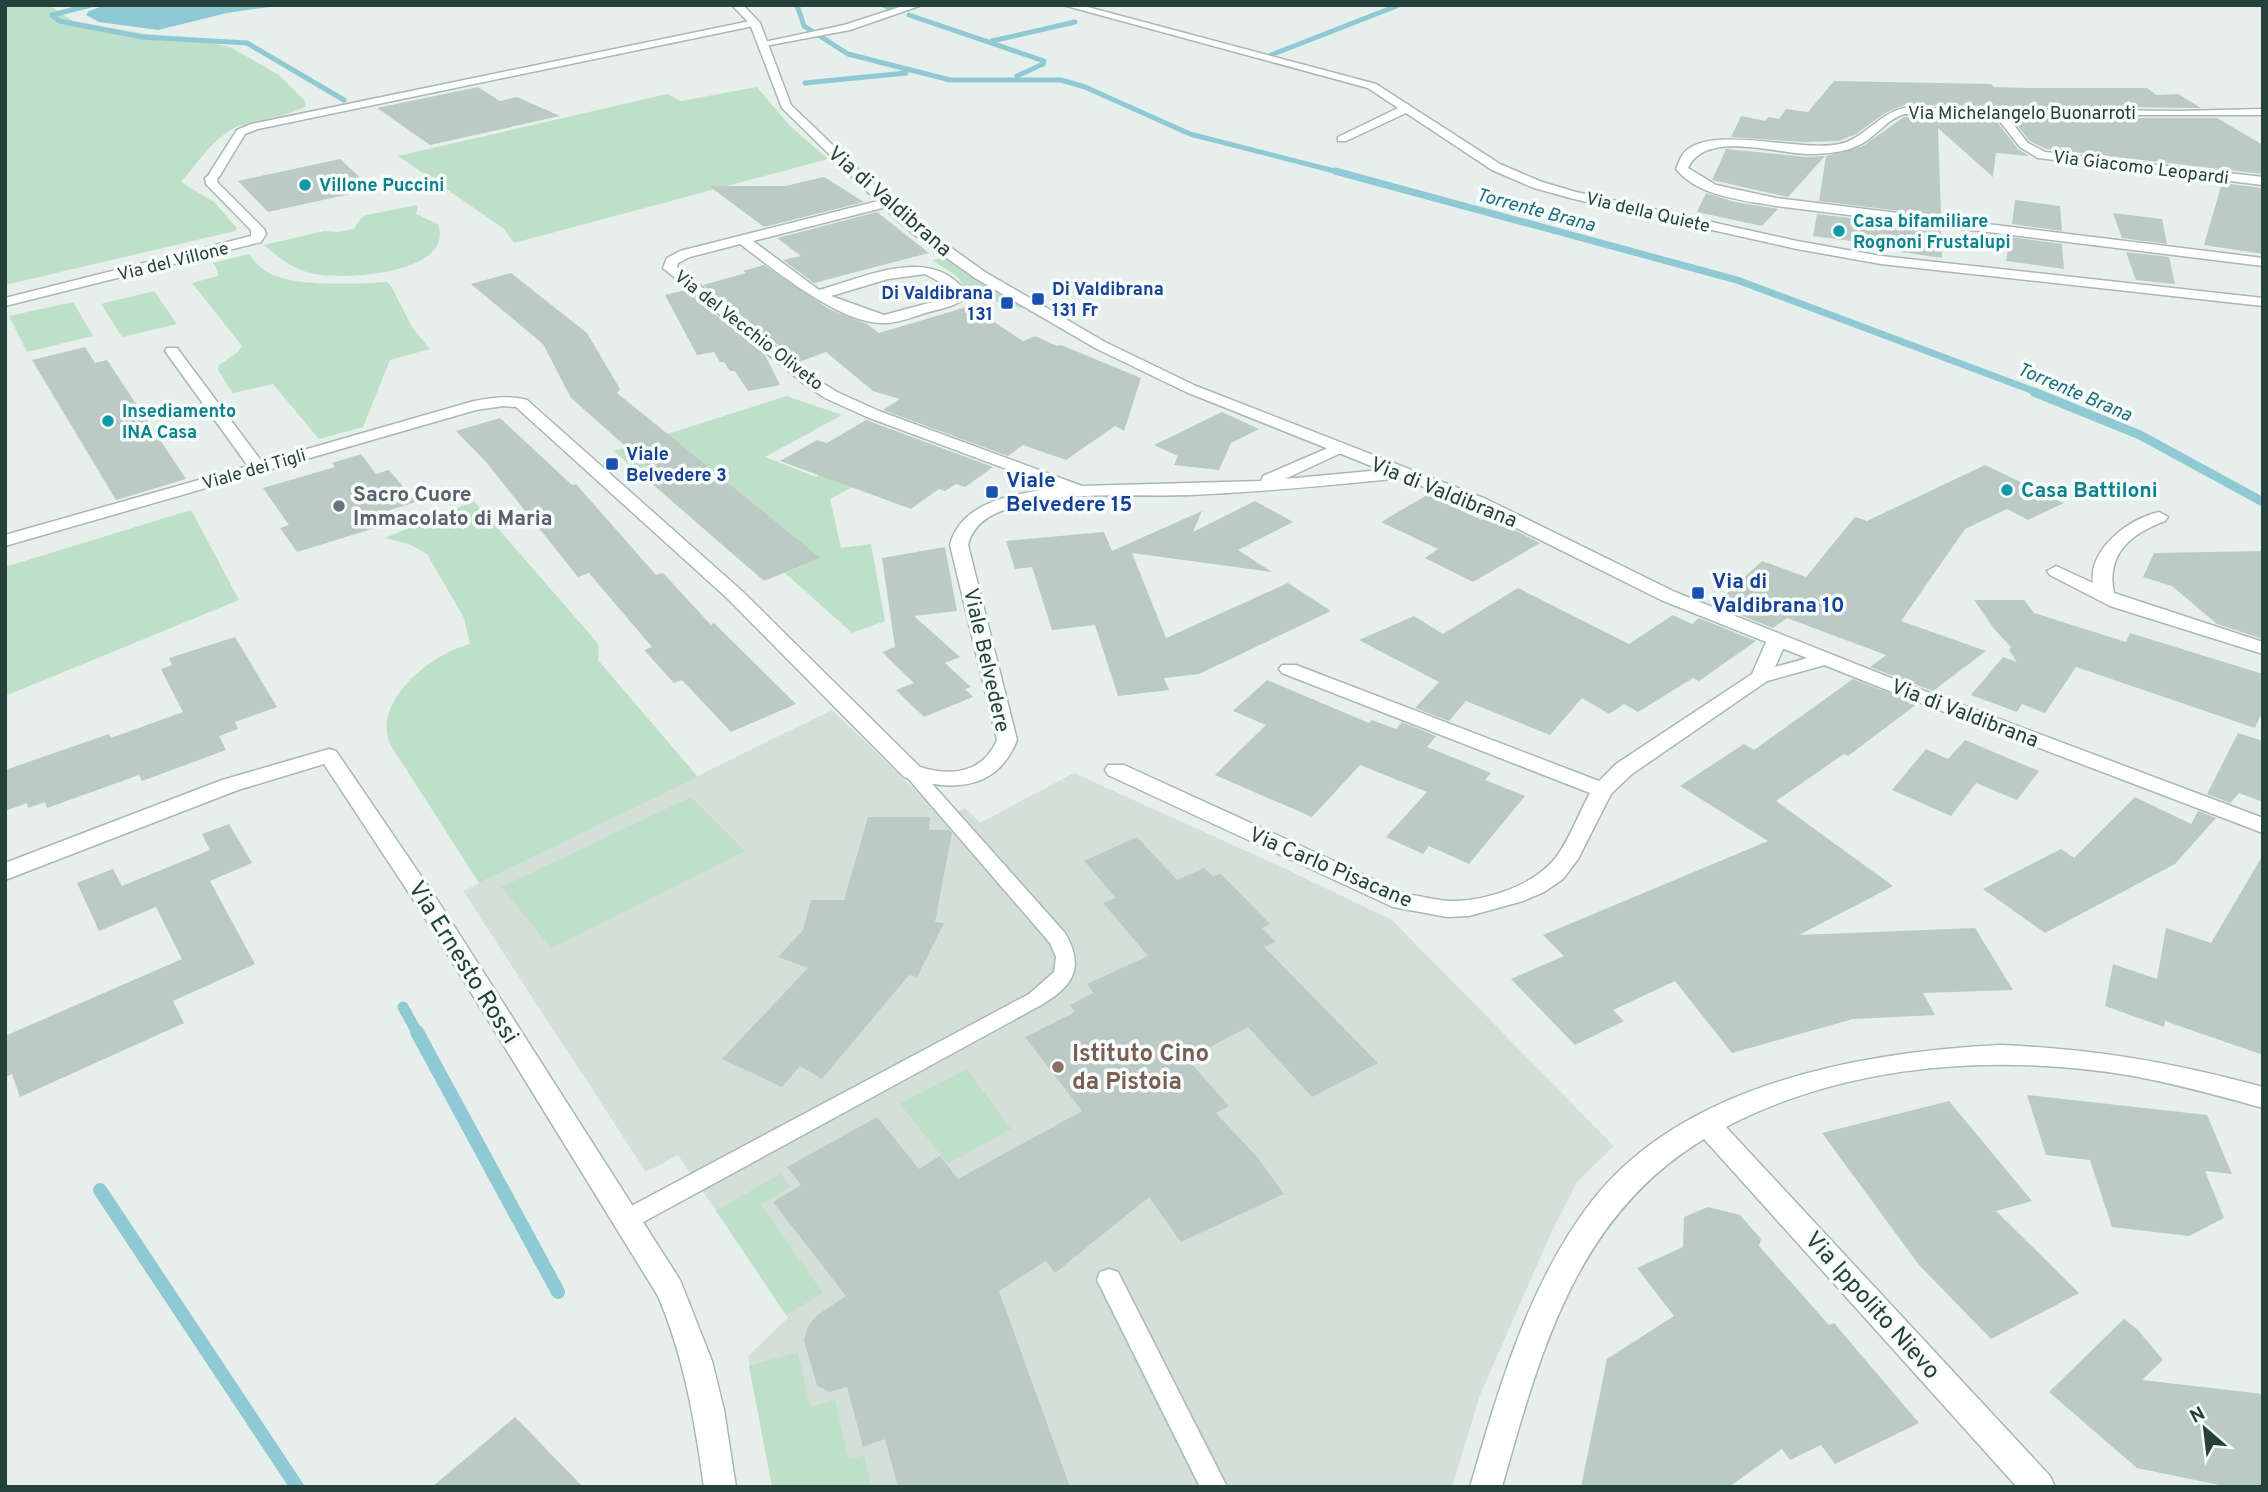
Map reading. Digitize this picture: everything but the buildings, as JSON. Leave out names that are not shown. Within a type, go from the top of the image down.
[{"type":"street","name":"Via di Valdibrana","points":[[737,5],[755,23],[765,43],[786,106],[886,202],[917,230],[980,275],[1100,345],[1191,389],[1337,449],[1480,503],[1668,596],[1825,659],[2263,826]]},
{"type":"street","points":[[765,43],[830,32],[917,5]]},
{"type":"street","name":"Via della Quiete","points":[[1068,5],[1377,88],[1509,174],[1538,186],[1797,245],[1881,260],[2263,302]]},
{"type":"street","name":"Via del Villone","points":[[5,302],[256,239],[259,234],[257,229],[212,184],[211,178],[241,132],[250,127],[755,23]]},
{"type":"street","points":[[1342,139],[1407,108]]},
{"type":"street","name":"Via Michelangelo Buonarroti","points":[[2263,112],[2168,114],[1930,109],[1895,113],[1885,117],[1863,138],[1830,149],[1805,150],[1742,143],[1718,144],[1695,152],[1684,161],[1682,169],[1691,178],[1720,190],[1776,202],[2263,262]]},
{"type":"street","name":"Via Giacomo Leopardi","points":[[1997,111],[2024,145],[2042,155],[2263,181]]},
{"type":"street","name":"Via del Vecchio Oliveto","points":[[886,202],[677,257],[669,264],[670,268],[808,380],[831,395],[873,414],[1081,491]]},
{"type":"street","points":[[742,239],[817,295],[865,315],[884,319],[949,302],[961,295],[958,289],[938,275],[925,270],[817,295]]},
{"type":"street","points":[[172,351],[257,467]]},
{"type":"street","name":"Viale dei Tigli","points":[[5,541],[474,406],[503,401],[526,405],[736,595],[912,772]]},
{"type":"street","points":[[1254,486],[1337,449]]},
{"type":"street","name":"Viale Belvedere","points":[[912,772],[940,780],[976,774],[1001,756],[1007,740],[961,552],[960,537],[963,528],[986,513],[1021,500],[1081,491],[1143,492],[1254,486],[1403,473]]},
{"type":"street","points":[[2105,596],[2102,574],[2108,558],[2134,527],[2159,517]]},
{"type":"street","points":[[2056,571],[2105,596],[2263,648]]},
{"type":"street","points":[[1760,677],[1777,640]]},
{"type":"street","name":"Via Carlo Pisacane","points":[[1116,769],[1388,896],[1423,906],[1469,908],[1515,895],[1536,886],[1555,873],[1567,859],[1602,790],[1633,762],[1760,677],[1825,659]]},
{"type":"street","points":[[1289,668],[1602,790]]},
{"type":"street","name":"Via Ernesto Rossi","points":[[5,872],[229,785],[329,756],[430,907],[670,1289],[696,1353],[710,1410],[720,1487]]},
{"type":"street","points":[[1486,1487],[1517,1387],[1551,1297],[1576,1252],[1602,1211],[1627,1182],[1666,1151],[1707,1124],[1765,1098],[1821,1079],[1877,1065],[1953,1056],[2038,1056],[2108,1062],[2178,1076],[2263,1098]]},
{"type":"street","name":"Via Ippolito Nievo","points":[[1707,1124],[2039,1487]]},
{"type":"lane","points":[[628,1219],[1036,999],[1053,988],[1065,973],[1067,958],[1058,939],[912,772]]},
{"type":"lane","points":[[1110,1280],[1214,1487]]},
{"type":"shaded area","name":"Istituto Cino da Pistoia","points":[[832,710],[944,818],[965,808],[980,823],[1074,773],[1392,920],[1614,1146],[1577,1182],[1552,1231],[1480,1395],[1452,1487],[772,1487],[748,1356],[788,1318],[678,1155],[646,1172],[463,891]]},
{"type":"green space","points":[[5,5],[49,5],[73,21],[146,34],[184,37],[230,47],[279,75],[305,101],[306,106],[230,130],[214,143],[181,182],[214,202],[237,228],[235,231],[5,285]]},
{"type":"green space","points":[[757,87],[789,125],[828,159],[514,243],[503,228],[398,156],[667,94],[681,101]]},
{"type":"green space","points":[[418,205],[416,214],[438,224],[439,241],[430,254],[413,264],[392,271],[345,276],[310,273],[285,262],[264,245],[324,231],[354,229],[366,215]]},
{"type":"green space","points":[[249,254],[264,270],[289,280],[323,284],[387,282],[391,286],[412,327],[430,349],[390,360],[363,427],[319,439],[273,384],[233,393],[218,370],[219,365],[242,346],[192,283],[218,276],[213,263]]},
{"type":"green space","points":[[948,257],[1025,309],[968,294],[958,277],[932,260]]},
{"type":"green space","points":[[154,291],[177,324],[122,337],[101,304]]},
{"type":"green space","points":[[73,302],[93,336],[27,352],[9,316]]},
{"type":"green space","points":[[787,396],[842,415],[765,457],[816,477],[839,463],[928,446],[830,499],[841,548],[871,544],[885,621],[852,633],[785,573],[821,558],[690,452],[636,470],[614,451]]},
{"type":"green space","points":[[474,501],[595,640],[599,646],[598,660],[698,777],[479,883],[390,744],[387,727],[390,711],[409,681],[439,657],[470,644],[464,618],[427,554],[409,544],[385,538]]},
{"type":"green space","points":[[191,510],[239,600],[5,696],[5,567]]},
{"type":"green space","points":[[691,797],[745,851],[551,948],[501,887]]},
{"type":"green space","points":[[967,1069],[1011,1129],[948,1164],[900,1104]]},
{"type":"green space","points":[[781,1174],[790,1187],[761,1204],[823,1293],[786,1315],[716,1210]]},
{"type":"green space","points":[[798,1352],[810,1407],[835,1400],[849,1460],[864,1455],[871,1487],[772,1487],[749,1366]]},
{"type":"water","points":[[106,5],[283,5],[227,13],[158,30],[99,22],[86,15],[89,11]]},
{"type":"waterway","points":[[91,5],[52,15],[59,21],[142,37],[247,43],[344,100]]},
{"type":"waterway","name":"Torrente Brana","points":[[797,5],[804,26],[848,54],[950,80],[1061,80],[1085,87],[1190,134],[1342,173]]},
{"type":"waterway","points":[[884,5],[893,10]]},
{"type":"waterway","points":[[1271,55],[1399,5]]},
{"type":"waterway","points":[[909,15],[1044,61],[1043,64],[1017,76]]},
{"type":"waterway","points":[[992,41],[1075,22]]},
{"type":"waterway","points":[[805,83],[906,73]]},
{"type":"waterway","name":"Torrente Brana","points":[[1335,171],[1737,280],[2039,393]]},
{"type":"waterway","name":"Torrente Brana","points":[[2034,392],[2140,435],[2263,502]]},
{"type":"waterway","points":[[403,1007],[418,1034]]},
{"type":"waterway","points":[[417,1032],[558,1292]]},
{"type":"waterway","points":[[100,1190],[297,1487]]},
{"type":"place","name":"Villone Puccini","points":[[305,185]]},
{"type":"place","name":"Casa bifamiliare Rognoni Frustalupi","points":[[1839,231]]},
{"type":"place","name":"Di Valdibrana 131 Fr","points":[[1038,299]]},
{"type":"place","name":"Di Valdibrana 131","points":[[1007,303]]},
{"type":"place","name":"Insediamento INA Casa","points":[[108,421]]},
{"type":"place","name":"Viale Belvedere 3","points":[[612,464]]},
{"type":"place","name":"Casa Battiloni","points":[[2007,490]]},
{"type":"place","name":"Viale Belvedere 15","points":[[992,492]]},
{"type":"place","name":"Sacro Cuore Immacolato di Maria","points":[[339,506]]},
{"type":"place","name":"Via di Valdibrana 10","points":[[1698,593]]},
{"type":"place","name":"Istituto Cino da Pistoia","points":[[1058,1067]]}]
